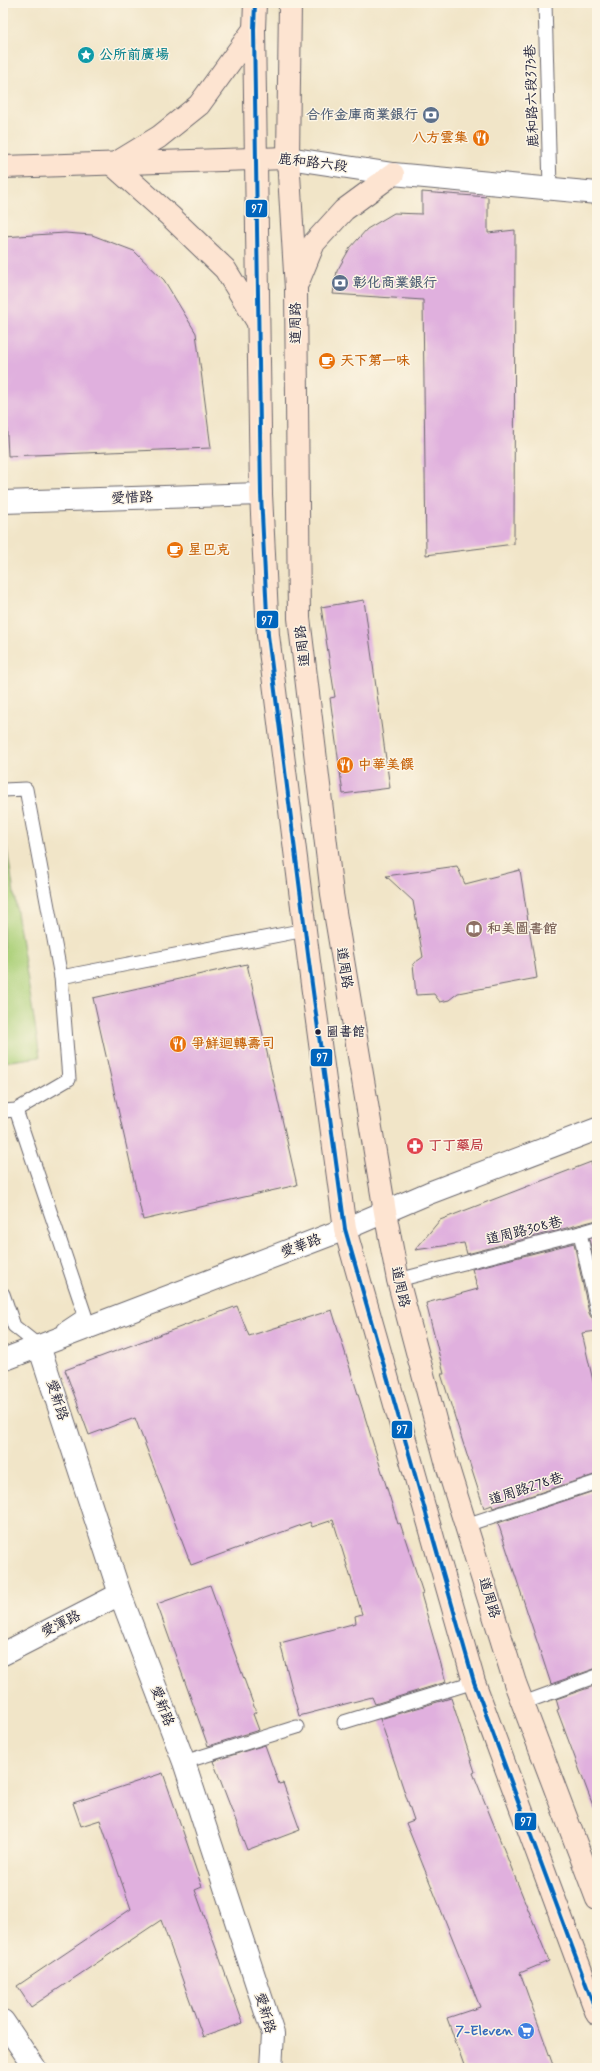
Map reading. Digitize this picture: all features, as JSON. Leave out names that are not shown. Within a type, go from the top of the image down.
[{"type":"main road","points":[[255,3],[257,321],[261,494],[268,635],[305,930],[345,1229],[474,1682],[597,2014]]},
{"type":"main road","name":"道周路","points":[[290,3],[288,158],[296,289],[299,618],[332,894],[385,1212],[398,1280],[447,1465],[466,1526],[523,1703],[597,1899]]},
{"type":"main road","points":[[254,29],[198,104],[159,137],[113,165],[170,216],[225,269],[257,321]]},
{"type":"main road","name":"鹿和路六段","points":[[3,168],[288,158]]},
{"type":"main road","points":[[296,289],[314,243],[344,210],[393,174]]},
{"type":"street","name":"鹿和路六段","points":[[288,158],[393,174],[597,193]]},
{"type":"street","name":"愛惜路","points":[[3,502],[261,494]]},
{"type":"street","name":"愛華路","points":[[3,1360],[345,1229],[429,1193],[597,1129]]},
{"type":"street","name":"愛新路","points":[[39,1346],[120,1594],[184,1762],[273,2034],[271,2068]]},
{"type":"street","name":"愛渾路","points":[[3,1654],[120,1594]]},
{"type":"street","points":[[3,2021],[35,2068]]},
{"type":"lane","name":"鹿和路六段373巷","points":[[545,3],[550,188]]},
{"type":"lane","points":[[3,790],[26,789],[61,977],[69,1079],[9,1111],[85,1315],[39,1346],[14,1326],[3,1294]]},
{"type":"lane","points":[[61,977],[305,930]]},
{"type":"lane","points":[[580,1233],[597,1228]]},
{"type":"lane","name":"道周路308巷","points":[[398,1280],[580,1233],[597,1311]]},
{"type":"lane","name":"道周路278巷","points":[[466,1526],[597,1482]]},
{"type":"lane","points":[[523,1703],[597,1676]]},
{"type":"lane","points":[[344,1722],[474,1682]]},
{"type":"lane","points":[[184,1762],[298,1727]]},
{"type":"green space","points":[[3,824],[40,1057],[3,1062]]},
{"type":"building","points":[[422,192],[488,197],[488,233],[515,230],[514,544],[426,555],[423,300],[333,294],[337,271],[350,248],[367,229],[394,213],[422,214]]},
{"type":"building","points":[[65,233],[92,235],[134,251],[164,280],[196,333],[211,448],[8,456],[3,351],[3,237]]},
{"type":"building","points":[[364,600],[390,788],[343,794],[330,698],[335,697],[321,607]]},
{"type":"building","name":"和美圖書館","points":[[457,866],[465,884],[520,870],[537,978],[458,993],[449,1000],[440,1002],[434,994],[416,995],[413,964],[423,957],[413,901],[386,876]]},
{"type":"building","points":[[247,964],[297,1185],[143,1220],[93,998]]},
{"type":"building","points":[[591,1162],[597,1178],[597,1220],[467,1254],[464,1243],[415,1250],[440,1220]]},
{"type":"building","points":[[597,1236],[597,1273],[589,1239]]},
{"type":"building","points":[[574,1243],[589,1313],[591,1317],[597,1319],[597,1331],[582,1333],[597,1398],[597,1474],[493,1508],[492,1505],[484,1508],[441,1374],[444,1374],[426,1303],[478,1289],[472,1269]]},
{"type":"building","points":[[237,1306],[249,1336],[332,1310],[398,1524],[400,1523],[423,1593],[421,1594],[446,1682],[375,1704],[372,1697],[299,1716],[280,1643],[356,1623],[355,1616],[362,1614],[333,1520],[312,1527],[310,1522],[191,1565],[135,1418],[89,1435],[65,1370]]},
{"type":"building","points":[[597,1490],[597,1668],[551,1684],[498,1523]]},
{"type":"building","points":[[210,1585],[256,1712],[253,1714],[259,1730],[208,1746],[157,1604]]},
{"type":"building","points":[[597,1685],[597,1811],[595,1811],[557,1710],[559,1709],[556,1699]]},
{"type":"building","points":[[451,1698],[475,1772],[473,1773],[549,1961],[520,1973],[554,2068],[465,2068],[447,2018],[480,2007],[406,1823],[414,1820],[380,1719]]},
{"type":"building","points":[[265,1745],[279,1784],[283,1783],[300,1830],[247,1850],[213,1761]]},
{"type":"building","points":[[163,1773],[202,1887],[195,1890],[243,2023],[203,2037],[161,1920],[31,2007],[17,1986],[131,1909],[100,1820],[81,1826],[73,1803]]},
{"type":"transit line","name":"97","points":[[255,3],[254,29],[261,494],[268,635],[309,962],[345,1229],[474,1682],[597,2014]]},
{"type":"place","name":"公所前廣場","points":[[86,55]]},
{"type":"place","name":"合作金庫商業銀行","points":[[431,115]]},
{"type":"place","name":"八方雲集","points":[[481,138]]},
{"type":"place","name":"彰化商業銀行","points":[[340,283]]},
{"type":"place","name":"天下第一味","points":[[327,361]]},
{"type":"place","name":"星巴克","points":[[175,550]]},
{"type":"place","name":"中華美饌","points":[[345,765]]},
{"type":"place","name":"和美圖書館","points":[[474,929]]},
{"type":"place","name":"圖書館","points":[[318,1032]]},
{"type":"place","name":"爭鮮迴轉壽司","points":[[178,1044]]},
{"type":"place","name":"丁丁藥局","points":[[415,1146]]},
{"type":"place","name":"7-Eleven","points":[[526,2031]]}]
